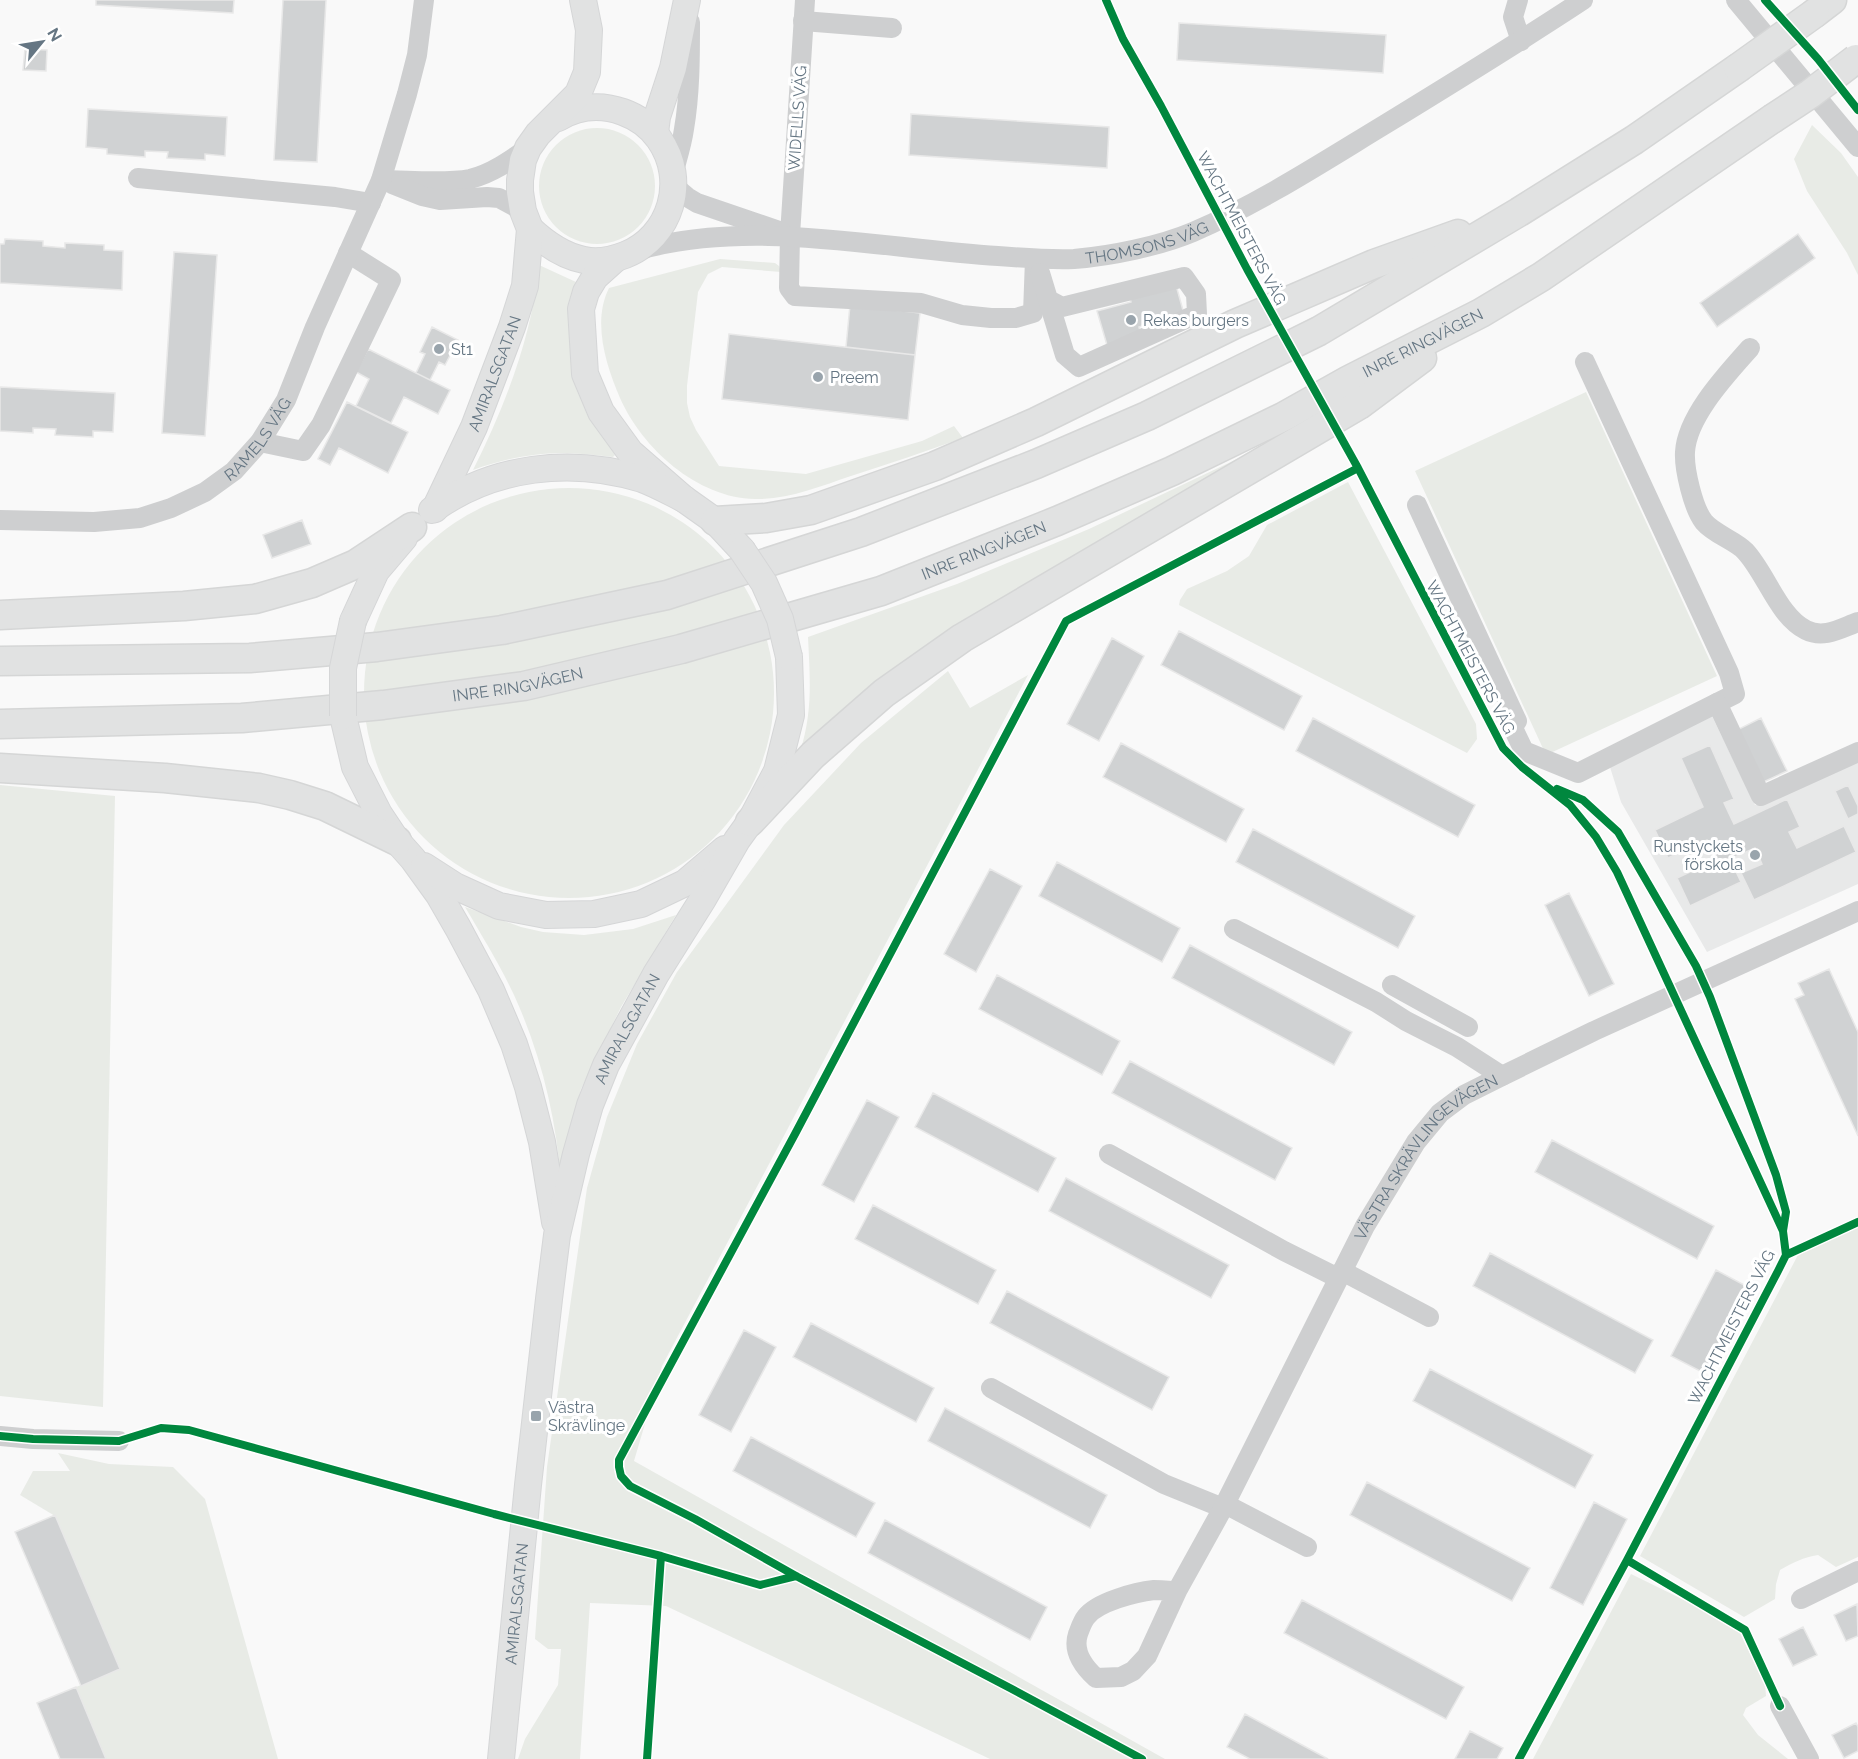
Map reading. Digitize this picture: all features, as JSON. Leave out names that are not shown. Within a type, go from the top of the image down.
[{"type":"highway","points":[[0,661],[250,658],[377,647],[502,630],[667,595],[861,532],[1035,465],[1147,416],[1319,331],[1519,212],[1634,140],[1824,7]]},
{"type":"highway","name":"INRE RINGVÄGEN","points":[[0,724],[242,718],[382,705],[524,686],[681,649],[881,591],[1057,521],[1172,471],[1283,417],[1354,393],[1541,277],[1810,94],[1857,58]]},
{"type":"highway","points":[[715,521],[766,518],[810,510],[935,466],[1036,422],[1235,324],[1374,264],[1519,212]]},
{"type":"highway","points":[[743,831],[813,755],[884,693],[962,638],[1302,440],[1354,393]]},
{"type":"highway","points":[[0,615],[184,606],[255,599],[312,583],[356,564],[412,527]]},
{"type":"highway","points":[[0,768],[165,778],[259,788],[325,806],[405,850]]},
{"type":"main road","name":"AMIRALSGATAN","points":[[435,508],[474,427],[525,286],[527,220],[520,180],[523,160],[538,134],[578,94],[587,72],[589,30],[583,0]]},
{"type":"main road","name":"AMIRALSGATAN","points":[[655,133],[657,117],[673,68],[688,0]]},
{"type":"main road","name":"AMIRALSGATAN","points":[[501,1759],[528,1485],[557,1235],[576,1154],[590,1104],[606,1065],[656,974],[704,898],[777,771],[791,714],[789,657],[780,619],[764,583],[742,550],[715,521],[684,499],[630,452],[601,412],[585,375],[581,309],[586,292],[595,277],[653,237],[667,216],[672,204],[674,180],[666,148],[655,133],[639,119],[614,108],[599,106],[581,108],[566,113],[547,124]]},
{"type":"main road","points":[[527,220],[546,244],[562,253],[585,260],[625,255]]},
{"type":"main road","name":"AMIRALSGATAN","points":[[557,1235],[542,1142],[514,1044],[491,990],[458,928],[439,895],[379,814],[355,767],[344,716],[343,668],[353,621],[376,571],[412,527],[435,508],[472,486],[514,472],[557,466],[602,469],[623,474],[644,480],[684,499]]},
{"type":"main road","name":"AMIRALSGATAN","points":[[405,850],[455,886],[499,906],[546,915],[594,914],[641,903],[685,883],[743,831]]},
{"type":"street","name":"RAMELS VÄG","points":[[0,519],[94,522],[140,518],[171,508],[205,492],[234,471],[260,442],[286,400],[315,327],[381,180],[417,55],[424,0]]},
{"type":"street","name":"AMIRALSGATAN","points":[[674,180],[687,105],[690,63],[688,0]]},
{"type":"street","name":"WIDELLS VÄG","points":[[805,0],[790,235],[789,288],[795,296],[921,303],[962,315],[1016,318],[1033,313],[1035,259]]},
{"type":"street","points":[[1518,0],[1513,17],[1521,41]]},
{"type":"street","name":"THOMSONS VÄG","points":[[625,255],[660,244],[693,239],[790,235],[955,254],[1035,259],[1075,259],[1148,246],[1192,232],[1306,172],[1521,41],[1583,0]]},
{"type":"street","points":[[1736,0],[1858,147]]},
{"type":"street","points":[[803,21],[892,28]]},
{"type":"street","points":[[381,180],[470,178],[488,172],[528,148]]},
{"type":"street","points":[[138,178],[335,197],[371,203]]},
{"type":"street","points":[[381,180],[422,196],[440,200],[499,198],[527,220]]},
{"type":"street","name":"THOMSONS VÄG","points":[[674,180],[687,197],[697,203],[790,235]]},
{"type":"street","points":[[260,442],[303,451],[321,425],[391,280],[348,253]]},
{"type":"street","points":[[1035,259],[1065,355],[1079,367],[1197,314],[1196,294],[1184,278],[1062,307],[1049,300]]},
{"type":"street","points":[[1749,348],[1720,382],[1692,425],[1685,450],[1686,470],[1695,504],[1704,522],[1725,539],[1743,548],[1755,562],[1791,619],[1806,630],[1823,635],[1858,622]]},
{"type":"street","points":[[1417,505],[1517,721],[1511,724],[1524,751],[1578,773],[1735,694],[1729,673],[1585,362]]},
{"type":"street","points":[[1717,703],[1761,796],[1858,752]]},
{"type":"street","name":"VÄSTRA SKRÄVLINGEVÄGEN","points":[[1177,1591],[1155,1590],[1130,1595],[1109,1602],[1086,1616],[1076,1642],[1078,1654],[1085,1668],[1096,1678],[1121,1677],[1133,1671],[1147,1656],[1177,1591],[1224,1506],[1365,1226],[1416,1142],[1440,1113],[1464,1095],[1502,1076],[1858,911]]},
{"type":"street","points":[[1234,929],[1376,1002],[1406,1021],[1457,1047],[1502,1076]]},
{"type":"street","points":[[1392,985],[1468,1027]]},
{"type":"street","points":[[1109,1154],[1284,1251],[1429,1317]]},
{"type":"street","points":[[991,1388],[1164,1484],[1224,1506],[1307,1547]]},
{"type":"street","points":[[0,1436],[119,1441]]},
{"type":"street","points":[[1801,1599],[1858,1571]]},
{"type":"street","points":[[1780,1706],[1809,1759]]},
{"type":"shaded area","points":[[1812,125],[1841,153],[1858,177],[1858,275],[1847,253],[1807,191],[1794,159]]},
{"type":"shaded area","points":[[597,128],[619,133],[638,145],[650,164],[655,186],[650,208],[638,227],[619,239],[597,244],[575,239],[556,227],[544,208],[539,186],[544,164],[556,145],[575,133]]},
{"type":"shaded area","points":[[720,259],[775,263],[781,272],[722,267],[708,274],[698,292],[687,403],[696,430],[719,466],[806,474],[922,441],[954,426],[963,438],[816,488],[767,499],[733,496],[713,490],[674,467],[642,435],[620,398],[610,372],[603,343],[601,329],[604,301],[609,288]]},
{"type":"shaded area","points":[[539,265],[576,282],[571,322],[592,417],[615,455],[613,457],[542,454],[509,459],[473,470],[496,421],[515,370],[530,318]]},
{"type":"shaded area","points":[[1586,392],[1717,676],[1546,755],[1415,471]]},
{"type":"shaded area","points":[[1347,407],[800,752],[809,709],[808,637],[957,584],[1089,529]]},
{"type":"shaded area","points":[[1348,482],[1476,724],[1477,739],[1467,753],[1179,605],[1187,589],[1227,571],[1249,556],[1267,525]]},
{"type":"shaded area","points":[[569,488],[609,492],[648,503],[683,522],[714,548],[740,579],[759,614],[770,653],[774,693],[770,733],[759,772],[740,807],[714,838],[683,864],[648,883],[609,894],[569,898],[529,894],[490,883],[455,864],[424,838],[398,807],[379,772],[368,733],[364,693],[368,653],[379,614],[398,579],[424,548],[455,522],[490,503],[529,492]]},
{"type":"shaded area","points":[[948,671],[970,708],[1028,675],[662,1366],[634,1461],[1165,1759],[990,1759],[666,1606],[590,1603],[580,1759],[518,1759],[525,1739],[558,1685],[561,1649],[548,1649],[535,1639],[547,1467],[587,1188],[607,1117],[637,1044],[677,972],[784,825],[861,743]]},
{"type":"shaded area","name":"Runstyckets förskola","points":[[1711,714],[1755,805],[1858,759],[1858,884],[1707,952],[1621,802],[1609,764]]},
{"type":"shaded area","points":[[0,785],[115,796],[103,1407],[0,1396]]},
{"type":"shaded area","points":[[465,907],[521,927],[543,932],[584,935],[633,929],[676,915],[621,1007],[581,1089],[568,1133],[561,1181],[546,1086],[524,1017],[509,984]]},
{"type":"shaded area","points":[[1858,1224],[1858,1557],[1836,1567],[1818,1555],[1789,1565],[1780,1570],[1775,1599],[1744,1617],[1640,1556],[1799,1253]]},
{"type":"shaded area","points":[[58,1453],[109,1464],[173,1467],[205,1499],[278,1759],[106,1759],[76,1687],[120,1669],[55,1516],[20,1495],[33,1471],[70,1471]]},
{"type":"shaded area","points":[[1631,1574],[1729,1622],[1740,1633],[1765,1684],[1766,1696],[1746,1708],[1743,1715],[1758,1735],[1788,1759],[1533,1759]]},
{"type":"building","points":[[96,0],[234,0],[233,13],[96,5]]},
{"type":"building","points":[[283,0],[326,0],[317,162],[274,160]]},
{"type":"building","points":[[1179,23],[1386,35],[1383,73],[1177,60]]},
{"type":"building","points":[[25,49],[47,50],[46,71],[23,70]]},
{"type":"building","points":[[88,109],[227,117],[225,156],[205,154],[205,160],[167,158],[168,152],[145,151],[145,157],[107,154],[107,149],[86,147]]},
{"type":"building","points":[[911,114],[1109,127],[1107,168],[909,155]]},
{"type":"building","points":[[1798,234],[1815,258],[1717,327],[1700,303]]},
{"type":"building","points":[[5,239],[43,241],[43,246],[65,248],[65,243],[104,245],[104,250],[123,251],[122,290],[0,283],[0,244],[4,244]]},
{"type":"building","points":[[174,252],[217,255],[205,436],[162,433]]},
{"type":"building","name":"Rekas burgers","points":[[1176,285],[1184,314],[1139,327],[1141,335],[1107,345],[1097,311],[1131,302],[1130,298]]},
{"type":"building","points":[[850,305],[920,313],[915,355],[846,347]]},
{"type":"building","points":[[432,327],[458,340],[445,365],[439,362],[430,380],[416,373],[425,354],[420,352]]},
{"type":"building","name":"Preem","points":[[729,334],[915,355],[908,420],[722,399]]},
{"type":"building","points":[[368,349],[450,390],[438,414],[404,397],[391,423],[356,406],[369,379],[356,372]]},
{"type":"building","points":[[0,387],[115,393],[113,432],[93,431],[93,437],[55,435],[56,429],[33,428],[33,433],[0,431]]},
{"type":"building","points":[[347,402],[408,432],[388,473],[339,448],[330,465],[318,459]]},
{"type":"building","points":[[302,520],[311,544],[272,558],[263,535]]},
{"type":"building","points":[[1179,631],[1302,696],[1284,730],[1161,665]]},
{"type":"building","points":[[1112,638],[1144,656],[1099,741],[1067,724]]},
{"type":"building","points":[[1313,718],[1475,805],[1458,837],[1296,751]]},
{"type":"building","points":[[1761,718],[1787,771],[1759,784],[1735,731]]},
{"type":"building","points":[[1121,743],[1244,809],[1226,842],[1103,777]]},
{"type":"building","points":[[1710,745],[1734,799],[1724,803],[1734,824],[1787,799],[1800,827],[1789,832],[1797,848],[1844,826],[1856,852],[1754,900],[1741,873],[1762,864],[1755,848],[1730,859],[1741,882],[1690,906],[1677,878],[1716,860],[1707,840],[1668,858],[1655,830],[1703,807],[1681,758]]},
{"type":"building","points":[[1848,785],[1858,806],[1858,814],[1848,819],[1835,791]]},
{"type":"building","points":[[1253,829],[1415,916],[1398,948],[1236,862]]},
{"type":"building","points":[[1057,862],[1180,928],[1162,962],[1039,896]]},
{"type":"building","points":[[990,869],[1022,886],[976,972],[944,954]]},
{"type":"building","points":[[1569,893],[1614,984],[1589,996],[1545,905]]},
{"type":"building","points":[[1190,945],[1352,1032],[1334,1065],[1172,978]]},
{"type":"building","points":[[1829,969],[1858,1032],[1858,1136],[1795,999],[1804,995],[1798,983]]},
{"type":"building","points":[[997,975],[1120,1041],[1102,1075],[979,1009]]},
{"type":"building","points":[[1130,1061],[1292,1148],[1275,1180],[1112,1093]]},
{"type":"building","points":[[933,1093],[1056,1158],[1038,1192],[915,1127]]},
{"type":"building","points":[[867,1100],[899,1117],[854,1202],[822,1185]]},
{"type":"building","points":[[1552,1140],[1714,1226],[1697,1259],[1535,1172]]},
{"type":"building","points":[[1066,1178],[1229,1265],[1211,1298],[1049,1211]]},
{"type":"building","points":[[873,1205],[996,1270],[978,1304],[855,1239]]},
{"type":"building","points":[[1490,1253],[1653,1340],[1635,1373],[1473,1286]]},
{"type":"building","points":[[1716,1270],[1748,1287],[1704,1373],[1671,1356]]},
{"type":"building","points":[[1007,1291],[1169,1377],[1152,1410],[990,1323]]},
{"type":"building","points":[[811,1323],[934,1388],[916,1422],[793,1357]]},
{"type":"building","points":[[744,1330],[776,1347],[731,1432],[699,1415]]},
{"type":"building","points":[[1430,1369],[1593,1455],[1575,1488],[1413,1401]]},
{"type":"building","points":[[945,1408],[1107,1495],[1090,1528],[928,1441]]},
{"type":"building","points":[[751,1437],[875,1503],[856,1537],[733,1471]]},
{"type":"building","points":[[1367,1482],[1530,1568],[1512,1601],[1350,1515]]},
{"type":"building","points":[[1594,1502],[1627,1519],[1583,1605],[1550,1588]]},
{"type":"building","points":[[55,1515],[120,1669],[81,1686],[15,1532]]},
{"type":"building","points":[[885,1520],[1047,1607],[1030,1640],[868,1553]]},
{"type":"building","points":[[1302,1600],[1464,1687],[1446,1719],[1284,1633]]},
{"type":"building","points":[[1857,1604],[1858,1636],[1846,1641],[1834,1615]]},
{"type":"building","points":[[1803,1627],[1817,1655],[1793,1666],[1779,1639]]},
{"type":"building","points":[[76,1687],[106,1759],[60,1759],[37,1703]]},
{"type":"building","points":[[1245,1714],[1328,1759],[1250,1759],[1227,1747]]},
{"type":"building","points":[[1856,1723],[1858,1751],[1844,1758],[1832,1735]]},
{"type":"building","points":[[1470,1731],[1503,1748],[1497,1759],[1455,1759]]},
{"type":"cycle path","name":"WACHTMEISTERS VÄG","points":[[1106,0],[1123,39],[1358,468],[1503,748],[1522,767],[1570,805],[1596,837],[1617,872],[1783,1231],[1786,1255],[1627,1560],[1519,1759]]},
{"type":"cycle path","points":[[1765,0],[1818,59],[1858,110]]},
{"type":"cycle path","points":[[1142,1759],[630,1486],[621,1476],[619,1460],[795,1134],[1066,621],[1358,468]]},
{"type":"cycle path","points":[[1557,789],[1583,800],[1618,832],[1696,966],[1710,997],[1776,1175],[1786,1212],[1783,1231]]},
{"type":"cycle path","name":"WACHTMEISTERS VÄG","points":[[1786,1255],[1858,1222]]},
{"type":"cycle path","points":[[0,1436],[119,1441],[161,1428],[189,1430],[494,1514],[661,1556],[760,1585],[796,1576]]},
{"type":"cycle path","points":[[647,1759],[661,1556]]},
{"type":"cycle path","points":[[1627,1560],[1745,1630],[1780,1706]]},
{"type":"place","name":"Rekas burgers","points":[[1131,320]]},
{"type":"place","name":"St1","points":[[439,349]]},
{"type":"place","name":"Preem","points":[[818,377]]},
{"type":"place","name":"Runstyckets förskola","points":[[1755,855]]},
{"type":"place","name":"Västra Skrävlinge","points":[[536,1416]]}]
